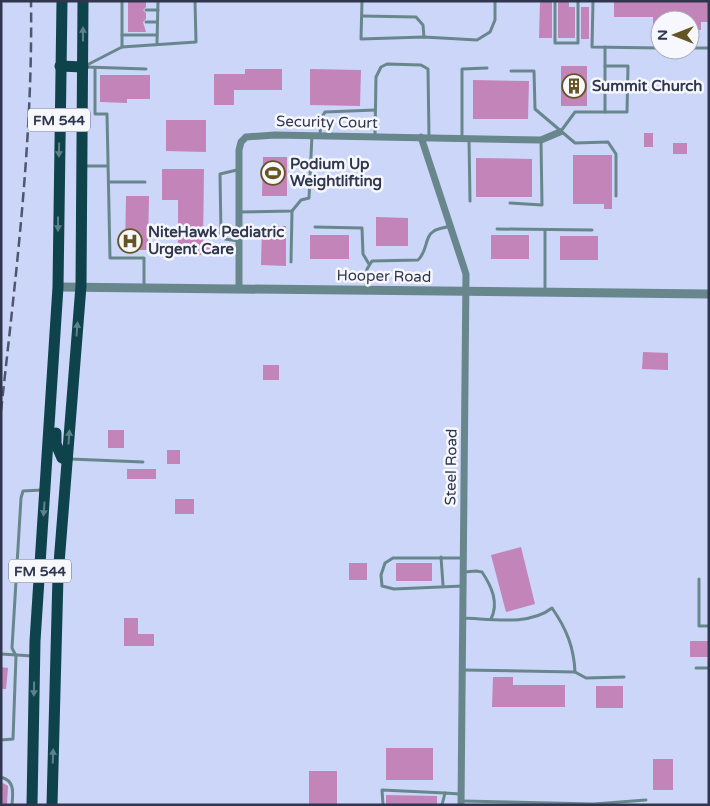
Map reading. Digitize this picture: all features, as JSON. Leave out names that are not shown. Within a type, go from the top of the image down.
[{"type":"main road","name":"FM 544","points":[[32,805],[34,656],[53,389],[58,287],[62,1]]},
{"type":"main road","name":"FM 544","points":[[52,805],[58,576],[81,286],[83,1]]},
{"type":"main road","points":[[60,66],[83,67]]},
{"type":"main road","points":[[53,389],[57,407],[56,444],[60,455],[67,458]]},
{"type":"street","name":"Security Court","points":[[239,288],[239,150],[246,137],[253,135],[312,135],[541,140],[560,132]]},
{"type":"street","name":"Steel Road","points":[[421,137],[466,274],[461,800]]},
{"type":"street","name":"Hooper Road","points":[[58,287],[709,294]]},
{"type":"lane","points":[[122,1],[122,47]]},
{"type":"lane","points":[[157,43],[158,1]]},
{"type":"lane","points":[[83,67],[122,47],[157,43],[196,42],[196,1]]},
{"type":"lane","points":[[362,1],[361,40],[424,37],[477,40],[490,32],[495,20],[495,1]]},
{"type":"lane","points":[[554,1],[555,43],[578,43],[578,1]]},
{"type":"lane","points":[[593,1],[592,47],[650,48]]},
{"type":"lane","points":[[122,10],[128,10]]},
{"type":"lane","points":[[146,10],[158,10]]},
{"type":"lane","points":[[362,16],[416,17],[423,25],[424,37]]},
{"type":"lane","points":[[122,22],[128,22]]},
{"type":"lane","points":[[146,22],[157,22]]},
{"type":"lane","points":[[122,35],[157,35]]},
{"type":"lane","points":[[605,112],[606,48]]},
{"type":"lane","points":[[375,136],[376,77],[381,67],[387,64],[421,65],[428,70],[429,76],[430,138]]},
{"type":"lane","points":[[560,132],[575,112],[627,112],[628,66],[605,66]]},
{"type":"lane","points":[[83,67],[146,69]]},
{"type":"lane","points":[[95,68],[95,114],[107,114],[107,166],[110,182],[110,258],[144,258],[144,287]]},
{"type":"lane","points":[[470,202],[462,68],[486,68]]},
{"type":"lane","points":[[511,71],[534,72],[535,109],[575,143],[608,142],[616,154],[616,196]]},
{"type":"lane","points":[[82,100],[95,100]]},
{"type":"lane","points":[[320,136],[321,120],[325,112],[375,110]]},
{"type":"lane","points":[[291,262],[292,210],[301,200],[310,196],[312,135]]},
{"type":"lane","points":[[510,203],[542,205],[541,140]]},
{"type":"lane","points":[[82,166],[107,166]]},
{"type":"lane","points":[[239,169],[220,174],[221,234],[225,239],[239,241]]},
{"type":"lane","points":[[110,182],[145,182]]},
{"type":"lane","points":[[239,212],[292,210]]},
{"type":"lane","points":[[366,290],[370,264],[375,260],[418,260],[424,254],[429,236],[433,231],[451,226]]},
{"type":"lane","points":[[315,227],[362,228],[363,254],[370,264]]},
{"type":"lane","points":[[497,229],[592,230]]},
{"type":"lane","points":[[545,230],[545,292]]},
{"type":"lane","points":[[67,458],[143,462]]},
{"type":"lane","points":[[1,740],[13,739],[16,656],[12,648],[21,498],[23,491],[46,490]]},
{"type":"lane","points":[[442,557],[443,585]]},
{"type":"lane","points":[[463,558],[394,558],[385,562],[382,575],[382,586],[394,589],[443,585],[463,586]]},
{"type":"lane","points":[[463,573],[476,570],[482,572],[488,581],[494,596],[496,610],[491,619]]},
{"type":"lane","points":[[699,579],[699,626],[709,626]]},
{"type":"lane","points":[[463,618],[509,620],[537,616],[552,608],[568,637],[574,653],[575,672]]},
{"type":"lane","points":[[1,654],[34,656]]},
{"type":"lane","points":[[696,668],[709,668]]},
{"type":"lane","points":[[462,670],[575,672],[586,678],[624,677]]},
{"type":"lane","points":[[1,777],[8,779],[13,785],[12,805]]},
{"type":"lane","points":[[383,805],[382,790],[445,793],[461,800],[594,804],[646,800]]},
{"type":"lane","points":[[442,805],[445,793]]},
{"type":"building","points":[[128,1],[146,1],[146,7],[143,10],[146,13],[146,19],[143,22],[146,32],[128,32]]},
{"type":"building","points":[[540,1],[552,1],[552,38],[539,38]]},
{"type":"building","points":[[558,1],[569,1],[569,7],[575,7],[575,38],[558,38]]},
{"type":"building","points":[[614,1],[709,1],[709,22],[701,22],[701,30],[700,10],[650,10],[650,17],[614,17]]},
{"type":"building","points":[[581,7],[589,7],[589,39],[581,39]]},
{"type":"building","name":"Summit Church","points":[[561,66],[587,66],[587,106],[561,106]]},
{"type":"building","points":[[245,69],[282,69],[282,90],[234,90],[234,105],[214,105],[214,74],[245,74]]},
{"type":"building","points":[[310,69],[361,70],[360,106],[310,105]]},
{"type":"building","points":[[100,75],[150,75],[150,99],[127,99],[127,103],[100,102]]},
{"type":"building","points":[[473,80],[529,81],[528,119],[473,119]]},
{"type":"building","points":[[166,120],[206,120],[206,152],[166,151]]},
{"type":"building","points":[[644,133],[653,133],[653,147],[644,147]]},
{"type":"building","points":[[673,143],[687,143],[687,154],[673,154]]},
{"type":"building","points":[[573,155],[612,155],[612,209],[604,209],[604,204],[573,204]]},
{"type":"building","points":[[263,157],[287,157],[287,196],[262,196]]},
{"type":"building","points":[[476,158],[532,159],[532,197],[476,197]]},
{"type":"building","points":[[162,169],[204,169],[203,243],[211,243],[210,255],[178,255],[178,200],[162,200]]},
{"type":"building","points":[[126,196],[149,196],[148,250],[125,250]]},
{"type":"building","points":[[376,217],[408,218],[408,246],[376,246]]},
{"type":"building","points":[[262,226],[286,226],[286,266],[261,265]]},
{"type":"building","points":[[310,235],[349,235],[349,259],[310,259]]},
{"type":"building","points":[[491,235],[529,235],[529,259],[491,259]]},
{"type":"building","points":[[560,236],[598,236],[598,260],[560,260]]},
{"type":"building","points":[[643,352],[668,353],[668,370],[642,369]]},
{"type":"building","points":[[263,365],[279,365],[279,380],[263,380]]},
{"type":"building","points":[[108,430],[124,430],[124,448],[108,448]]},
{"type":"building","points":[[167,450],[180,450],[180,464],[167,464]]},
{"type":"building","points":[[127,469],[156,469],[156,479],[127,479]]},
{"type":"building","points":[[175,499],[194,499],[194,514],[175,514]]},
{"type":"building","points":[[521,547],[535,604],[506,612],[491,555]]},
{"type":"building","points":[[349,563],[367,563],[367,580],[349,580]]},
{"type":"building","points":[[396,563],[432,563],[432,581],[396,581]]},
{"type":"building","points":[[124,618],[138,618],[138,634],[154,634],[154,646],[124,646]]},
{"type":"building","points":[[690,641],[709,641],[709,657],[690,657]]},
{"type":"building","points":[[1,667],[8,668],[6,689],[1,689]]},
{"type":"building","points":[[493,677],[513,677],[513,685],[565,685],[565,707],[492,707]]},
{"type":"building","points":[[596,686],[623,686],[623,708],[596,708]]},
{"type":"building","points":[[386,748],[433,748],[433,780],[386,780]]},
{"type":"building","points":[[653,759],[673,759],[673,790],[653,790]]},
{"type":"building","points":[[309,771],[337,771],[337,805],[309,805]]},
{"type":"building","points":[[1,782],[8,786],[7,804],[1,804]]},
{"type":"building","points":[[386,795],[437,796],[437,805],[386,805]]},
{"type":"railway","points":[[1,411],[18,257],[26,155],[31,52],[31,1]]},
{"type":"place","name":"Summit Church","points":[[574,86]]},
{"type":"place","name":"Podium Up Weightlifting","points":[[273,173]]},
{"type":"place","name":"NiteHawk Pediatric Urgent Care","points":[[130,241]]}]
